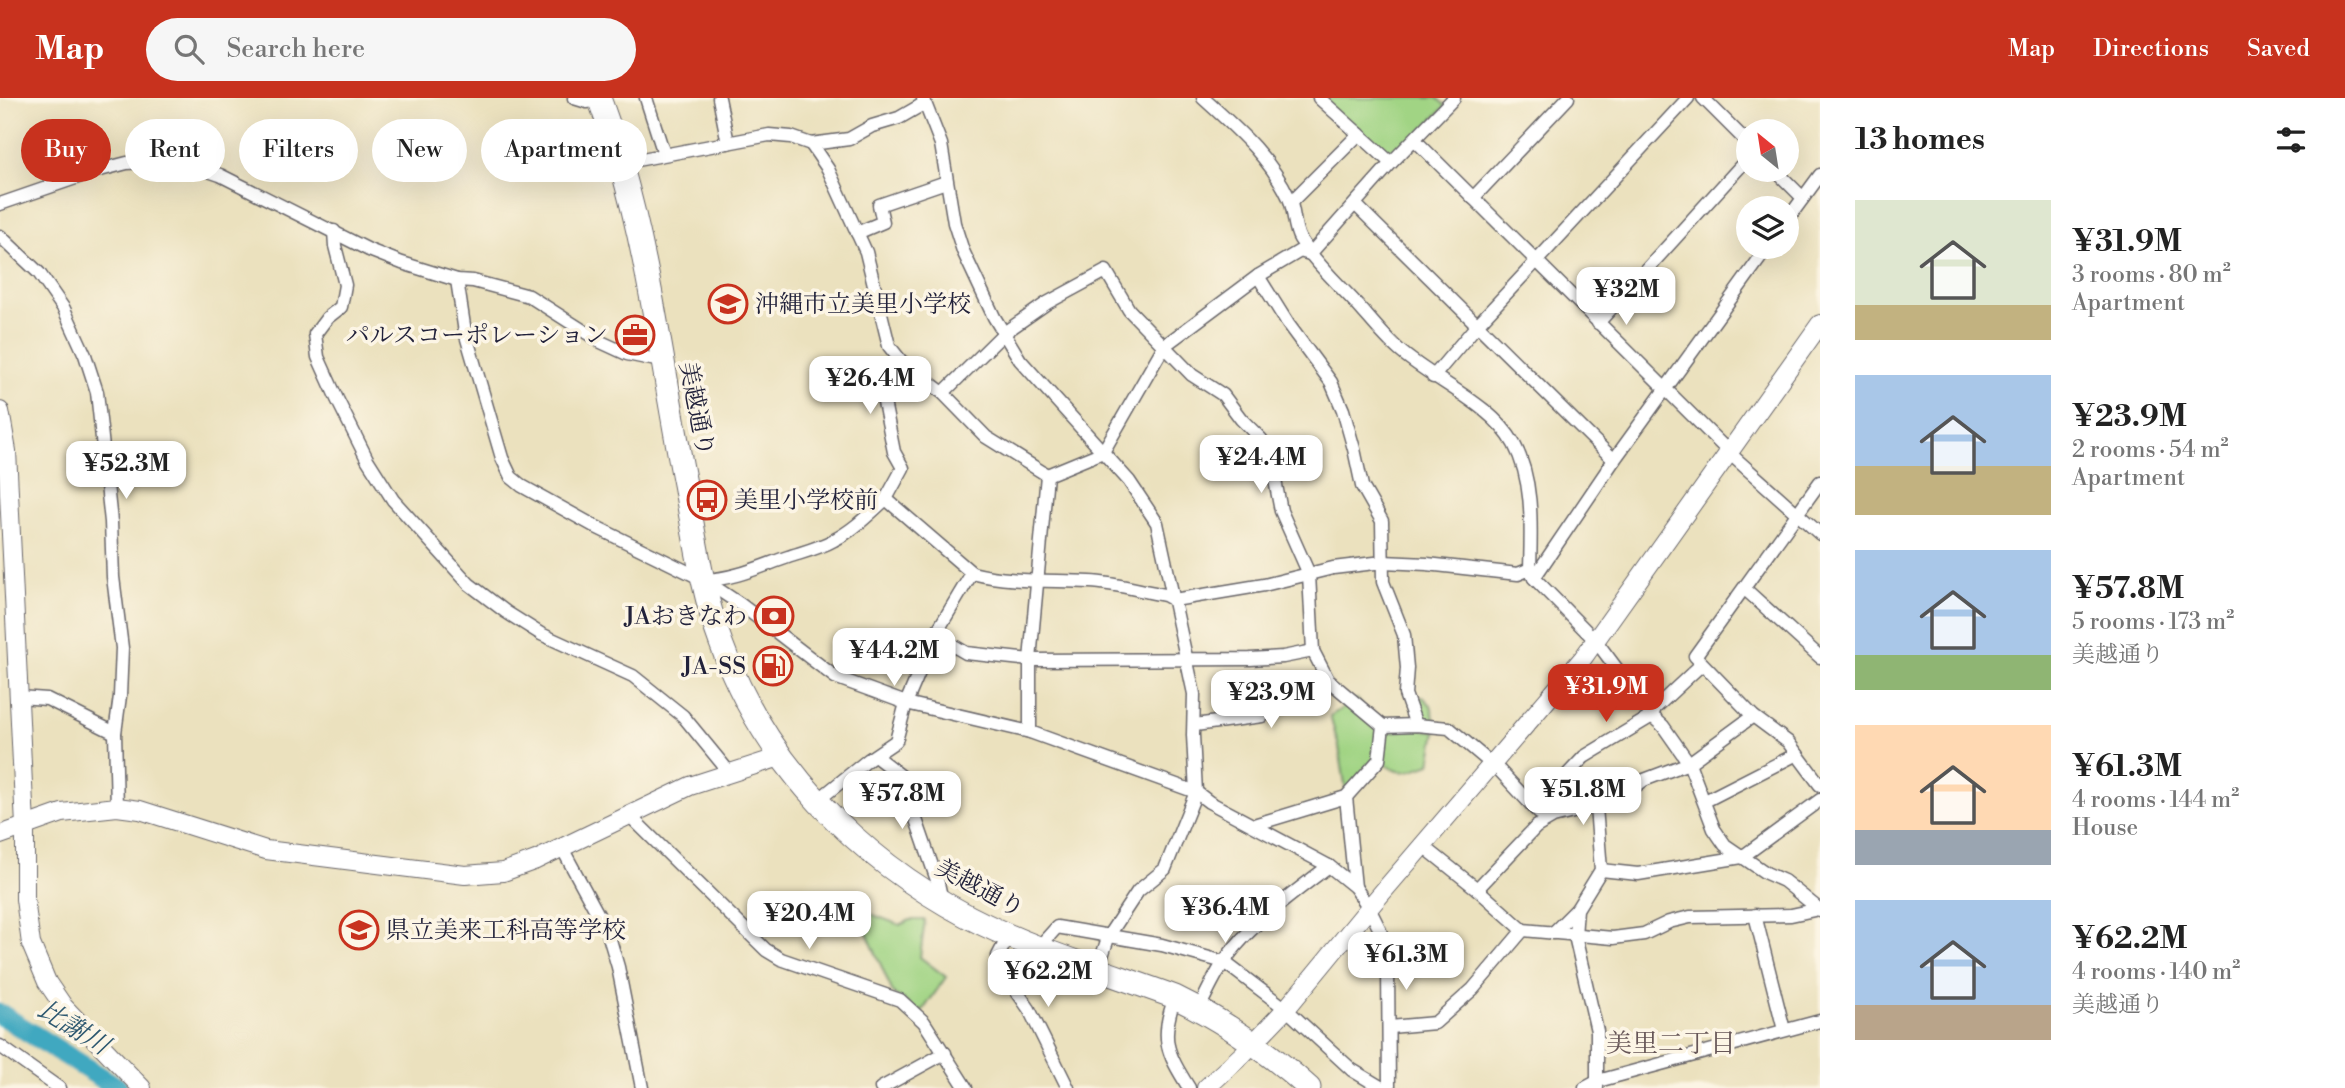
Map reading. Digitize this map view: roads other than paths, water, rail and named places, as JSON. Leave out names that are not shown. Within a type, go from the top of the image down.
[{"type":"highway","name":"美越通り","points":[[599,99],[606,119]]},
{"type":"highway","name":"美越通り","points":[[626,182],[646,267],[661,361],[713,621],[748,704],[780,757],[817,801],[861,843],[918,886],[971,918],[1199,1008],[1255,1043],[1309,1088]]},
{"type":"street","points":[[575,98],[587,102],[599,99]]},
{"type":"street","points":[[646,98],[664,155]]},
{"type":"street","points":[[719,98],[729,143]]},
{"type":"street","points":[[1203,98],[1244,135],[1278,175],[1291,202],[1298,236],[1310,254],[1398,349],[1493,418],[1512,441],[1522,460],[1531,524],[1532,573],[1596,641],[1652,716],[1663,726],[1689,763],[1714,829],[1725,845],[1766,873],[1784,881],[1819,909]]},
{"type":"street","points":[[1319,98],[1391,163]]},
{"type":"street","points":[[1310,254],[1391,163],[1454,98]]},
{"type":"street","points":[[1473,198],[1568,98]]},
{"type":"street","points":[[1433,377],[1478,324],[1688,98]]},
{"type":"street","points":[[1703,98],[1736,131]]},
{"type":"street","points":[[647,158],[769,135],[791,137],[811,144],[849,139],[872,126],[899,118],[924,100],[941,144],[954,223],[981,293],[1020,360],[1129,481],[1157,523],[1195,694],[1193,735],[1196,792],[1165,869],[1138,891],[1109,935],[1098,968]]},
{"type":"street","points":[[1291,202],[1359,134]]},
{"type":"street","points":[[1415,140],[1729,453],[1820,534]]},
{"type":"street","points":[[811,144],[828,169],[866,252],[889,346],[904,363],[943,393],[986,437],[1047,475]]},
{"type":"street","points":[[0,204],[127,163],[159,161],[205,169],[402,263],[457,280],[473,281],[529,296],[601,342],[626,354],[661,361]]},
{"type":"street","points":[[1598,323],[1736,171]]},
{"type":"street","points":[[1799,204],[1820,175]]},
{"type":"street","points":[[857,233],[883,222],[879,205],[946,182]]},
{"type":"street","points":[[1787,182],[1803,198]]},
{"type":"street","points":[[1356,205],[1614,460]]},
{"type":"street","points":[[334,231],[345,285],[341,307],[327,318],[315,334],[318,357],[367,458],[393,500],[469,584],[541,634],[633,676],[683,716],[729,772]]},
{"type":"street","points":[[0,236],[39,273],[64,309],[85,355],[97,392],[122,648],[115,733],[117,807]]},
{"type":"street","points":[[1047,475],[1102,452],[1164,346],[1258,276],[1300,251],[1310,254]]},
{"type":"street","points":[[886,499],[972,573],[989,578],[1093,582],[1165,595],[1174,600],[1265,585],[1334,568],[1383,562],[1532,573],[1759,259]]},
{"type":"street","points":[[943,393],[1004,333],[1047,303],[1106,271],[1129,310],[1192,375],[1223,395],[1261,439],[1275,480],[1281,511],[1309,574],[1313,651],[1328,680],[1383,726],[1416,724],[1449,727],[1493,765],[1547,820]]},
{"type":"street","points":[[1258,276],[1288,324],[1331,382],[1343,410],[1362,486],[1382,521],[1383,582],[1404,635],[1407,668],[1405,694],[1416,724]]},
{"type":"street","points":[[457,280],[465,332],[502,458],[512,477],[528,490],[689,575],[704,580],[749,611],[825,671],[845,682],[906,703],[1030,732],[1196,792],[1209,802],[1329,866],[1355,887],[1369,908],[1386,947],[1390,1027],[1389,1088]]},
{"type":"street","points":[[1206,1088],[1255,1043],[1286,1009],[1596,641],[1820,324]]},
{"type":"street","points":[[704,580],[746,573],[833,541],[855,527],[886,499],[903,468],[894,452],[880,382],[904,363]]},
{"type":"street","points":[[0,411],[7,451],[25,826],[25,899],[31,944],[47,982],[64,1007],[142,1088]]},
{"type":"street","points":[[1030,732],[1030,660],[1047,475]]},
{"type":"street","points":[[1820,482],[1695,656],[1753,716],[1772,727],[1788,742],[1820,785]]},
{"type":"street","points":[[817,801],[896,741],[906,703],[935,635],[972,573]]},
{"type":"street","points":[[1745,589],[1820,657]]},
{"type":"street","points":[[935,635],[965,653],[1030,660],[1250,659],[1283,657],[1313,651]]},
{"type":"street","points":[[1535,809],[1584,757],[1652,716],[1655,708],[1702,664]]},
{"type":"street","points":[[1195,725],[1262,716],[1328,680]]},
{"type":"street","points":[[19,697],[47,699],[115,733]]},
{"type":"street","points":[[1477,889],[1535,827],[1553,817],[1614,802],[1644,779],[1689,763],[1753,716]]},
{"type":"street","points":[[1258,827],[1257,824],[1282,815],[1346,797],[1379,760],[1383,726]]},
{"type":"street","points":[[1705,802],[1797,754]]},
{"type":"street","points":[[876,756],[901,776],[942,901]]},
{"type":"street","points":[[0,835],[62,813],[117,807],[140,810],[267,850],[465,875],[503,872],[562,848],[690,786],[780,757]]},
{"type":"street","points":[[1346,797],[1355,887]]},
{"type":"street","points":[[1601,870],[1639,874],[1742,857],[1820,800]]},
{"type":"street","points":[[1553,933],[1577,909],[1601,870],[1596,807]]},
{"type":"street","points":[[630,816],[766,950],[780,959],[900,1000],[924,1022],[966,1088]]},
{"type":"street","points":[[1422,845],[1523,930],[1613,938],[1644,934],[1669,922],[1690,917],[1791,915],[1819,909]]},
{"type":"street","points":[[562,848],[608,933],[618,967],[642,1088]]},
{"type":"street","points":[[1199,1008],[1224,962],[1245,936],[1295,891],[1329,866]]},
{"type":"street","points":[[1577,909],[1575,936],[1597,1031],[1598,1084]]},
{"type":"street","points":[[1755,915],[1784,1030]]},
{"type":"street","points":[[1039,947],[1057,928],[1162,945],[1224,962],[1286,1009],[1352,1070],[1382,1088]]},
{"type":"street","points":[[1390,1027],[1435,1023],[1473,989],[1523,930]]},
{"type":"street","points":[[1009,934],[998,956],[1000,967],[1030,1009],[1068,1088]]},
{"type":"street","points":[[1175,997],[1165,1034],[1168,1050],[1189,1088]]},
{"type":"street","points":[[1585,1088],[1820,1021]]},
{"type":"street","points":[[0,1046],[59,1088]]},
{"type":"street","points":[[881,1088],[945,1054]]},
{"type":"waterway","name":"比謝川","points":[[0,1014],[118,1088]]},
{"type":"place","name":"沖縄市立美里小学校","points":[[728,304]]},
{"type":"place","name":"パルスコーポレーション","points":[[635,335]]},
{"type":"place","name":"美里小学校前","points":[[707,500]]},
{"type":"place","name":"JAおきなわ","points":[[774,616]]},
{"type":"place","name":"JA-SS","points":[[773,666]]},
{"type":"place","name":"県立美来工科高等学校","points":[[359,930]]},
{"type":"district","name":"美里二丁目","points":[[1671,1043]]}]
